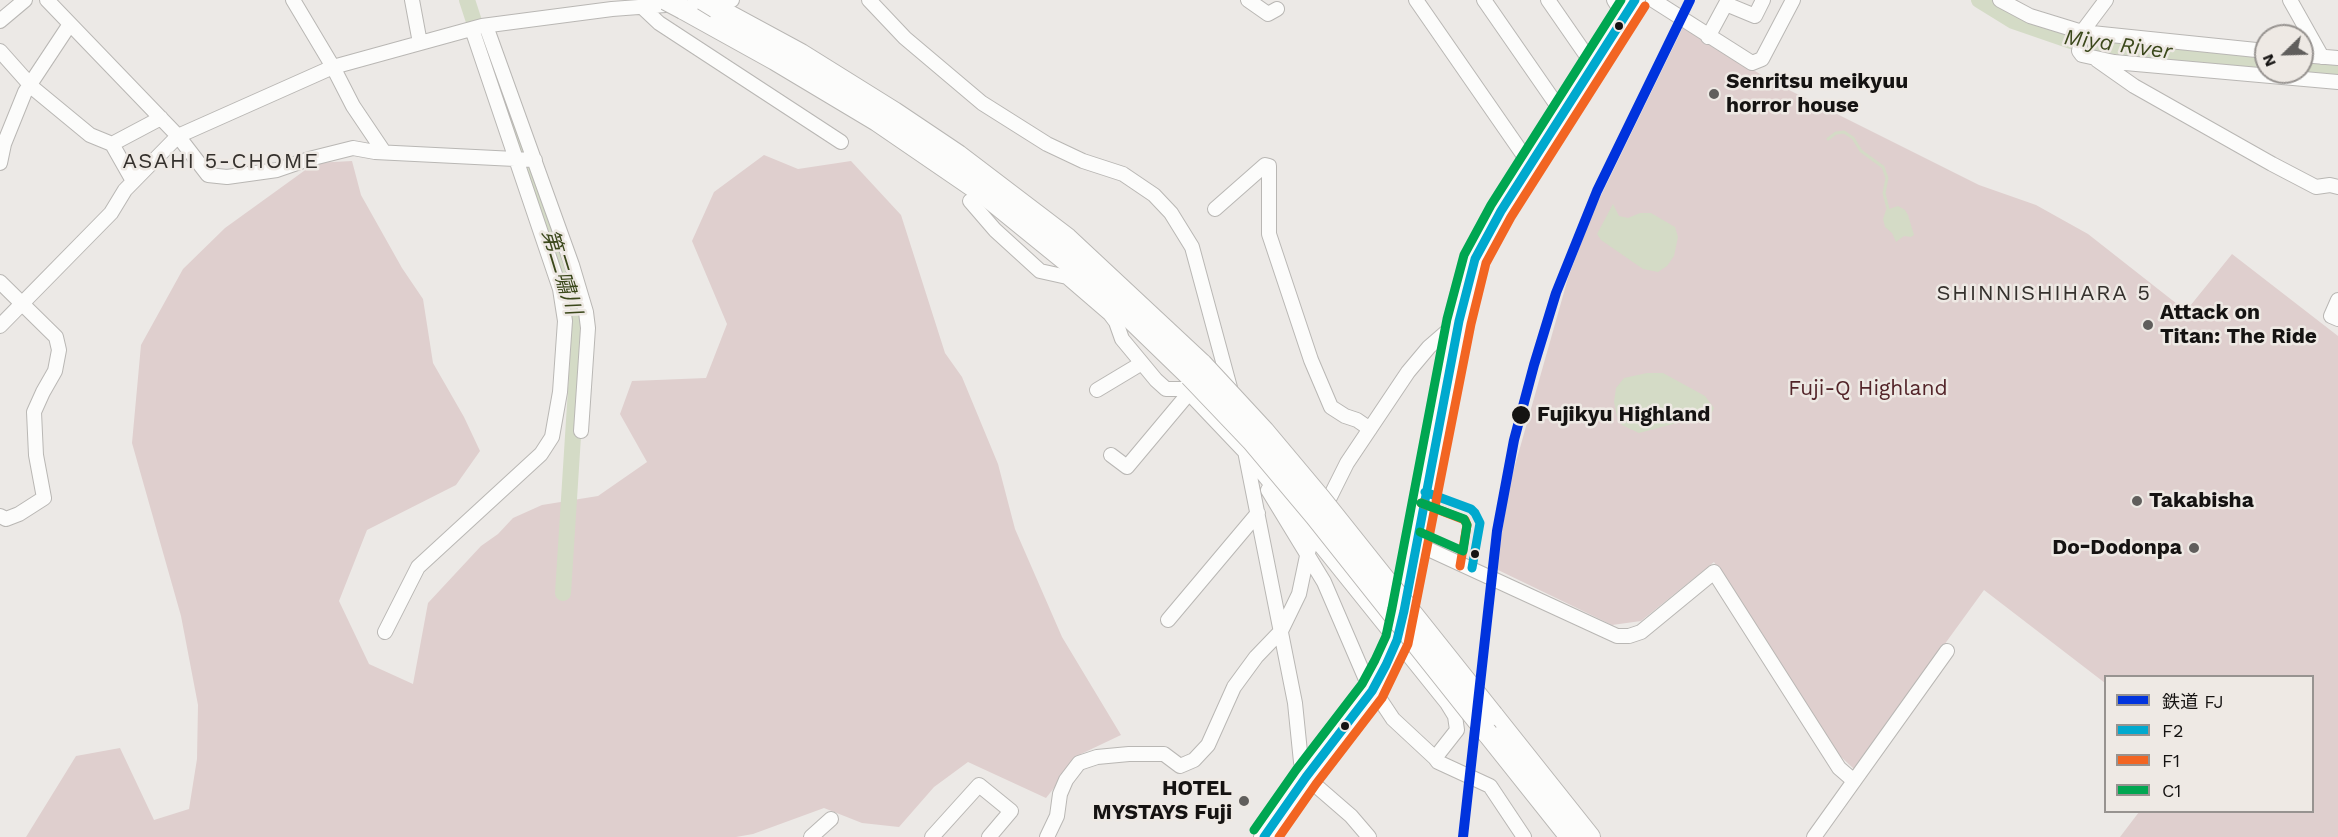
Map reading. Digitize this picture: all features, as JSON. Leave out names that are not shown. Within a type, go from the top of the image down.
[{"type":"highway","points":[[717,3],[894,112],[958,155],[1067,238],[1252,441],[1491,724],[1590,837]]},
{"type":"highway","points":[[674,5],[775,60],[867,115],[985,195],[1097,286],[1194,377]]},
{"type":"highway","points":[[1264,837],[1305,777],[1372,691],[1397,640],[1459,321],[1475,259],[1501,211],[1593,65],[1624,5]]},
{"type":"highway","points":[[1491,724],[1527,784],[1564,837]]},
{"type":"highway","points":[[1527,784],[1570,837]]},
{"type":"street","points":[[0,21],[25,0]]},
{"type":"street","points":[[47,0],[161,117],[208,175],[228,177],[277,170],[352,148],[525,160]]},
{"type":"street","points":[[292,0],[333,67],[353,106],[384,152]]},
{"type":"street","points":[[412,0],[420,43]]},
{"type":"street","points":[[595,0],[612,9]]},
{"type":"street","points":[[869,0],[905,38],[982,103],[1047,144],[1083,161],[1123,174],[1154,195],[1170,213],[1192,247],[1247,454],[1295,703],[1301,762],[1305,777],[1351,816],[1369,837]]},
{"type":"street","points":[[1248,0],[1268,14],[1277,9]]},
{"type":"street","points":[[1416,0],[1531,166]]},
{"type":"street","points":[[1484,0],[1563,114]]},
{"type":"street","points":[[1548,0],[1593,65]]},
{"type":"street","points":[[1653,0],[1752,63],[1762,59],[1793,0]]},
{"type":"street","points":[[1708,37],[1727,2],[1755,16],[1763,0]]},
{"type":"street","points":[[2000,0],[2030,16],[2082,34],[2254,50]]},
{"type":"street","points":[[2106,0],[2082,34],[2079,51],[2082,55],[2114,62],[2338,82]]},
{"type":"street","points":[[2290,0],[2322,57]]},
{"type":"street","points":[[0,326],[111,213],[125,190],[178,136],[333,67],[480,27],[612,9],[717,3]]},
{"type":"street","points":[[642,7],[659,23],[841,142]]},
{"type":"street","points":[[0,163],[4,144],[26,92],[70,24]]},
{"type":"street","points":[[385,632],[417,567],[541,454],[552,437],[563,370],[565,321],[560,290],[525,160],[480,27]]},
{"type":"street","points":[[0,51],[31,85],[90,135],[112,144],[134,182]]},
{"type":"street","points":[[2314,56],[2338,58]]},
{"type":"street","points":[[2093,57],[2134,86],[2272,164],[2316,187],[2330,185],[2338,187]]},
{"type":"street","points":[[112,144],[161,117]]},
{"type":"street","points":[[525,160],[572,265],[586,312],[588,328],[581,431]]},
{"type":"street","points":[[1215,209],[1265,165],[1269,166],[1269,234],[1311,360],[1331,407],[1370,429]]},
{"type":"street","points":[[969,201],[995,230],[1040,271],[1067,277],[1110,314],[1116,322],[1122,339],[1166,389],[1182,389],[1194,377]]},
{"type":"street","points":[[0,282],[56,337],[59,350],[55,371],[34,412],[36,455],[44,498],[19,514],[6,519],[0,516]]},
{"type":"street","points":[[2338,300],[2331,316],[2338,319]]},
{"type":"street","points":[[1047,837],[1057,816],[1060,794],[1066,780],[1079,763],[1097,757],[1164,754],[1180,766],[1194,760],[1208,745],[1234,687],[1256,657],[1281,631],[1299,594],[1313,535],[1331,492],[1408,372],[1429,347],[1459,321]]},
{"type":"street","points":[[1097,390],[1142,363]]},
{"type":"street","points":[[1194,377],[1247,454],[1397,640],[1455,716],[1457,730],[1435,758]]},
{"type":"street","points":[[1111,455],[1127,467],[1194,377]]},
{"type":"street","points":[[1261,472],[1269,494],[1324,582],[1367,682]]},
{"type":"street","points":[[1168,620],[1258,513]]},
{"type":"street","points":[[1415,543],[1617,636],[1629,636],[1641,632],[1714,572],[1839,768],[1854,781]]},
{"type":"street","points":[[1814,837],[1947,651]]},
{"type":"street","points":[[1379,698],[1393,719],[1438,762],[1490,786],[1524,837]]},
{"type":"street","points":[[932,837],[979,785],[1011,811],[989,837]]},
{"type":"street","points":[[811,837],[831,819]]},
{"type":"green space","name":"Fuji-Q Highland","points":[[1683,27],[1773,82],[1979,185],[2036,205],[2088,234],[2186,311],[2232,254],[2338,336],[2338,837],[2120,837],[2138,813],[2314,813],[2314,675],[2104,675],[2104,682],[1984,590],[1854,769],[1840,756],[1714,562],[1641,621],[1612,625],[1496,569],[1510,483],[1568,278],[1593,212]]},
{"type":"green space","points":[[764,155],[798,169],[851,161],[901,215],[945,353],[962,377],[998,464],[1015,529],[1062,637],[1121,735],[1081,754],[1046,798],[968,762],[934,787],[899,827],[862,823],[824,808],[753,834],[736,837],[26,837],[76,756],[120,748],[154,820],[189,809],[197,759],[198,705],[181,616],[132,443],[141,345],[183,269],[225,228],[315,163],[352,161],[361,195],[402,268],[423,299],[433,363],[464,417],[480,451],[456,485],[367,530],[339,601],[369,664],[413,684],[428,603],[481,546],[498,534],[513,518],[542,505],[598,496],[647,462],[620,414],[632,381],[706,378],[727,324],[692,241],[714,192]]},
{"type":"shaded area","points":[[1613,204],[1619,216],[1628,218],[1640,213],[1651,213],[1675,227],[1678,237],[1674,256],[1667,266],[1658,272],[1643,269],[1601,240],[1597,234]]},
{"type":"shaded area","points":[[1898,206],[1908,215],[1914,235],[1904,236],[1896,242],[1892,233],[1885,227],[1883,219],[1886,210]]},
{"type":"shaded area","points":[[1647,373],[1663,373],[1705,396],[1714,408],[1711,414],[1639,433],[1622,425],[1614,402],[1616,388],[1624,378]]},
{"type":"waterway","name":"第二嘯川","points":[[467,0],[481,43]]},
{"type":"waterway","name":"Miya River","points":[[1979,0],[2013,21],[2071,41],[2254,62]]},
{"type":"waterway","name":"Miya River","points":[[2314,68],[2338,70]]},
{"type":"waterway","name":"第二嘯川","points":[[506,115],[526,157],[574,299],[577,320],[579,342],[563,593]]},
{"type":"waterway","points":[[1828,139],[1836,133],[1844,132],[1853,138],[1861,151],[1883,167],[1887,178],[1884,193],[1888,209]]},
{"type":"rail line","name":"FJ","points":[[1463,837],[1497,531],[1514,440],[1534,365],[1556,293],[1597,191],[1690,0]]},
{"type":"transit line","name":"C1","points":[[1254,830],[1296,770],[1362,684],[1386,636],[1447,319],[1464,255],[1491,205],[1621,0]]},
{"type":"transit line","name":"F2","points":[[1264,837],[1306,777],[1372,691],[1386,665],[1397,640],[1404,611],[1459,321],[1475,259],[1501,211],[1635,0]]},
{"type":"transit line","name":"F1","points":[[1279,837],[1316,784],[1382,698],[1408,644],[1471,324],[1486,263],[1511,217],[1645,6]]},
{"type":"transit line","name":"F2","points":[[1425,492],[1471,509],[1475,513],[1480,523],[1472,568]]},
{"type":"transit line","name":"F1","points":[[1421,503],[1465,520],[1467,525],[1460,566]]},
{"type":"transit line","name":"C1","points":[[1420,532],[1463,551],[1467,525],[1464,519],[1421,503]]},
{"type":"place","name":"Senritsu meikyuu horror house","points":[[1714,94]]},
{"type":"place","name":"Attack on Titan: The Ride","points":[[2148,325]]},
{"type":"place","name":"Fujikyu Highland","points":[[1521,415]]},
{"type":"place","name":"Takabisha","points":[[2137,501]]},
{"type":"place","name":"DoｰDodonpa","points":[[2194,548]]},
{"type":"place","name":"HOTEL MYSTAYS Fuji","points":[[1244,801]]},
{"type":"district","name":"ASAHI 5-CHOME","points":[[221,162]]},
{"type":"district","name":"SHINNISHIHARA 5","points":[[2044,294]]}]
